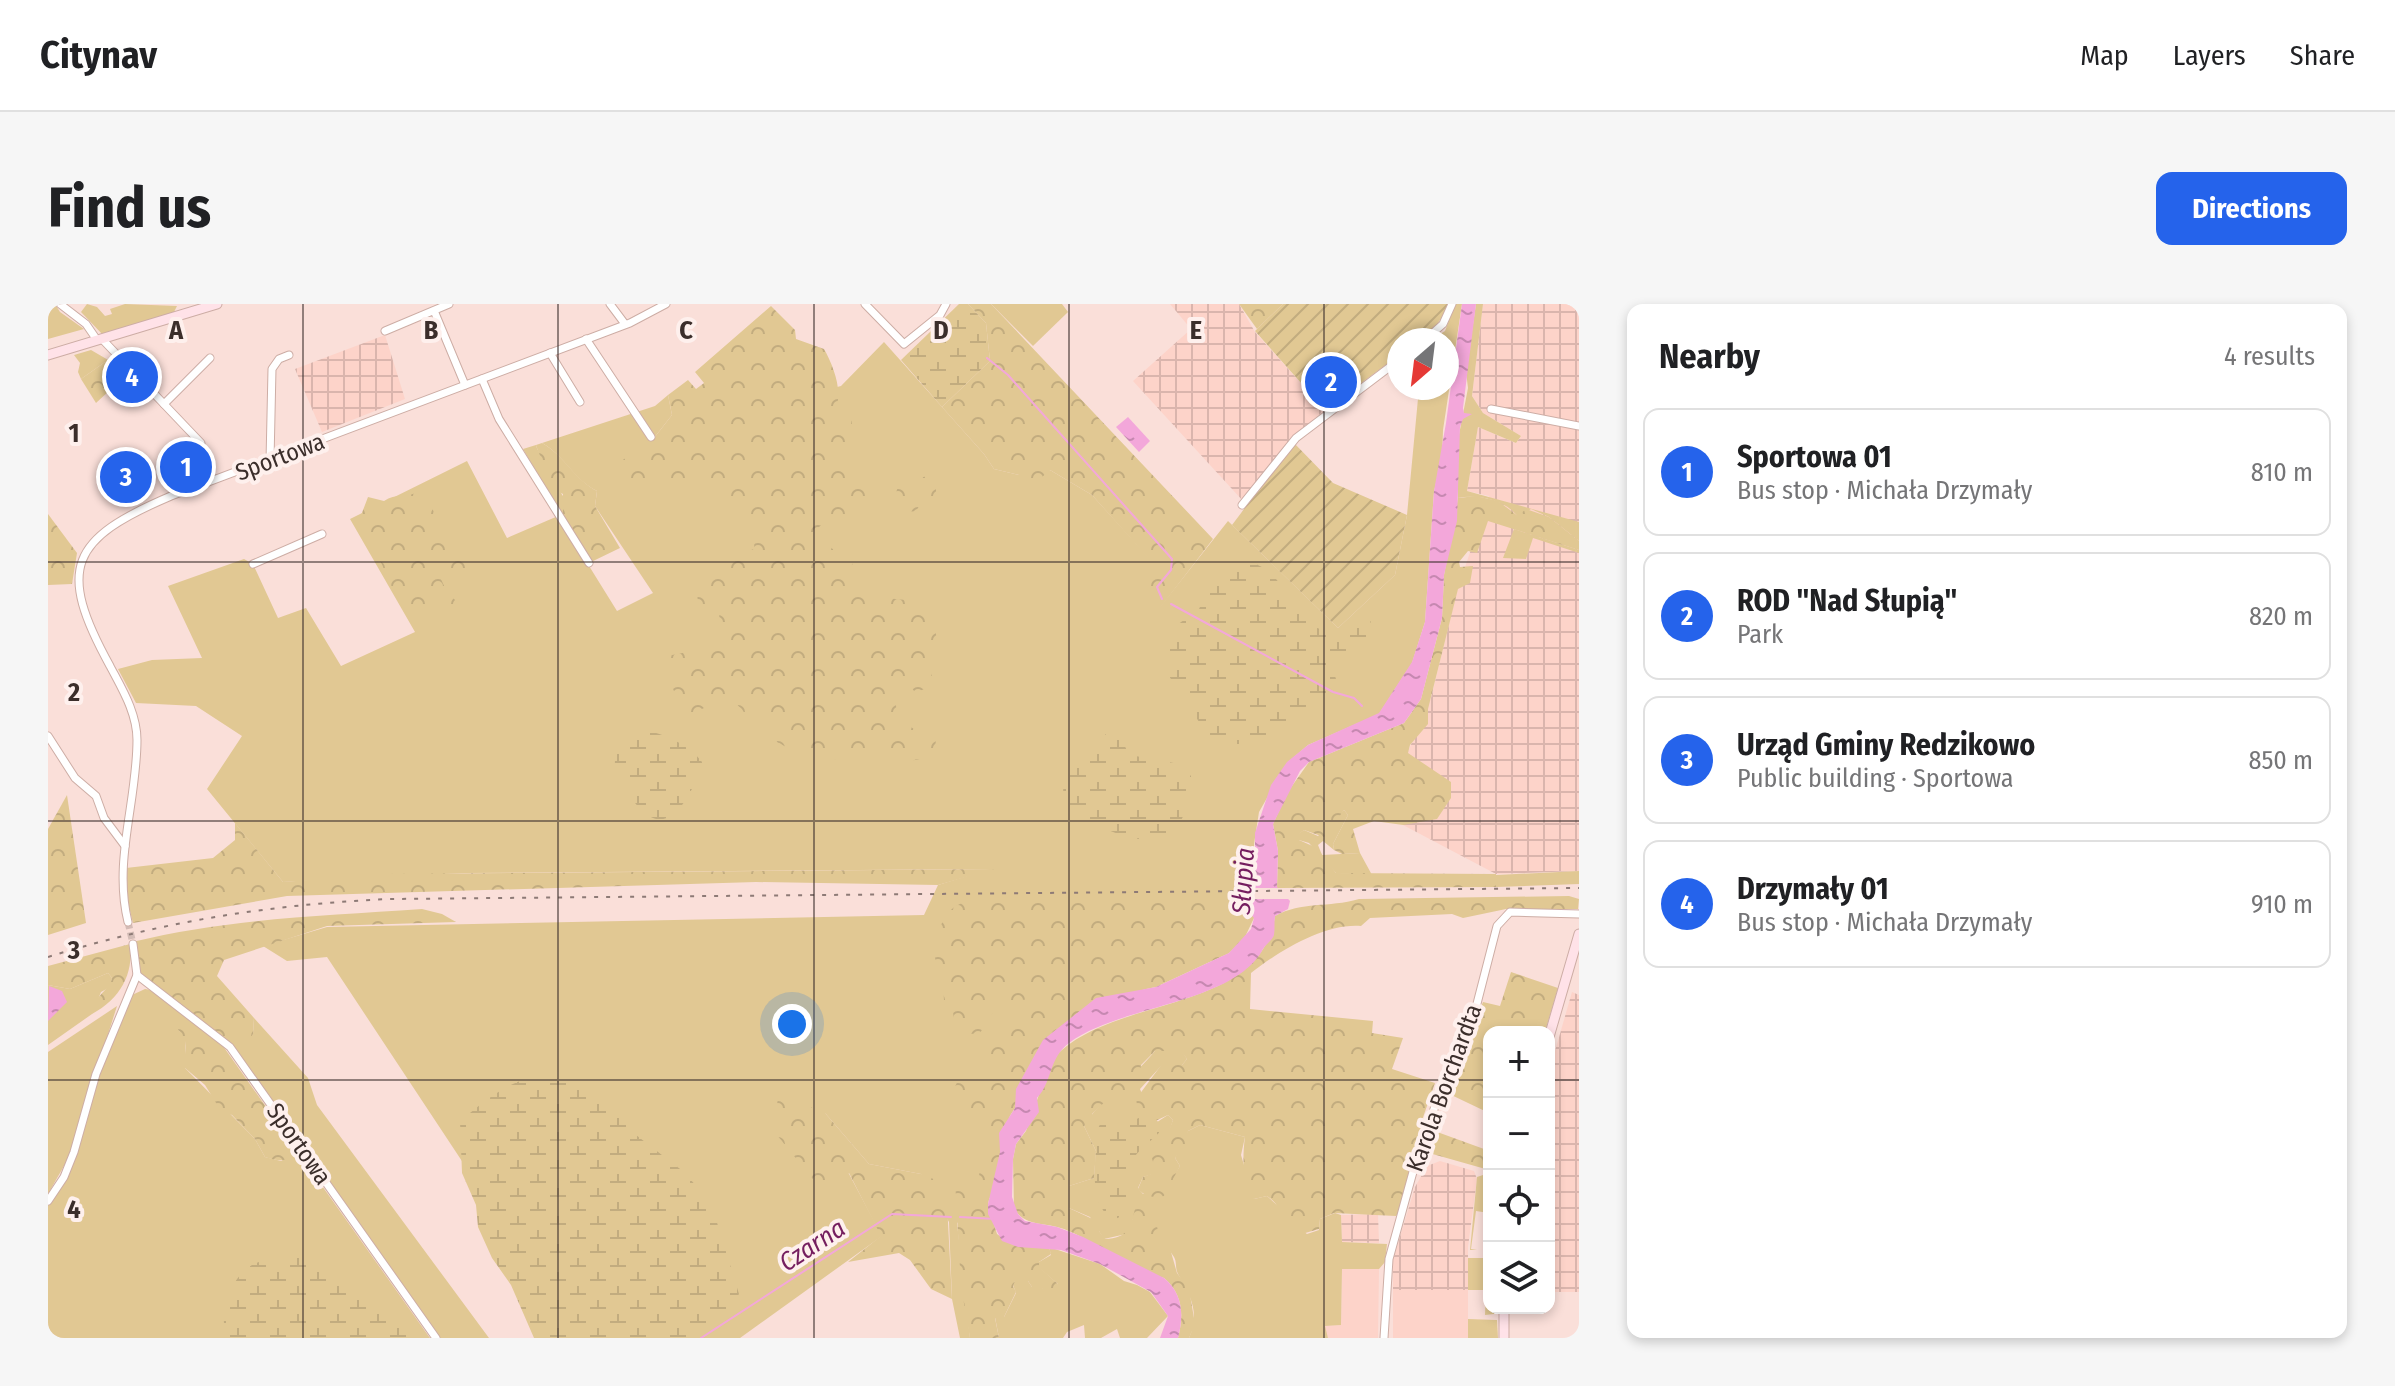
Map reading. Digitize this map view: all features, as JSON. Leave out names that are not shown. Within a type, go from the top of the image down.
[{"type":"main road","points":[[48,355],[217,304]]},
{"type":"main road","points":[[1552,1026],[1579,934]]},
{"type":"main road","points":[[1504,1314],[1504,1338]]},
{"type":"street","points":[[60,304],[86,324],[203,446],[198,471],[201,485]]},
{"type":"street","points":[[385,331],[435,313],[449,304]]},
{"type":"street","points":[[610,304],[625,324]]},
{"type":"street","name":"Sportowa","points":[[128,922],[121,889],[135,766],[136,723],[85,611],[78,568],[87,546],[102,532],[160,500],[270,461],[625,324],[666,304]]},
{"type":"street","points":[[865,304],[904,344],[940,315],[946,304]]},
{"type":"street","points":[[1438,328],[1452,304]]},
{"type":"street","points":[[435,313],[465,385]]},
{"type":"street","points":[[586,339],[651,437]]},
{"type":"street","points":[[550,353],[580,402]]},
{"type":"street","points":[[270,461],[272,369],[279,359],[289,355]]},
{"type":"street","points":[[164,404],[210,358]]},
{"type":"street","points":[[1242,505],[1296,438],[1387,369]]},
{"type":"street","points":[[482,379],[499,419],[589,563]]},
{"type":"street","points":[[1491,409],[1579,426]]},
{"type":"street","points":[[253,564],[322,534]]},
{"type":"street","points":[[48,736],[75,778],[96,796],[104,818],[125,846]]},
{"type":"street","name":"Karola Borchardta","points":[[1384,1338],[1388,1269],[1411,1179],[1449,1066],[1475,1014],[1478,989],[1497,926],[1510,912],[1579,914]]},
{"type":"street","points":[[48,1201],[74,1152],[96,1074],[137,975],[133,944]]},
{"type":"street","name":"Sportowa","points":[[137,975],[230,1047],[436,1338]]},
{"type":"shaded area","points":[[1170,304],[1239,304],[1255,332],[1325,410],[1290,439],[1243,501],[1133,381],[1191,329]]},
{"type":"shaded area","points":[[1483,304],[1579,304],[1579,871],[1496,874],[1403,825],[1403,819],[1382,812],[1431,698],[1457,591],[1489,496],[1467,491],[1478,427],[1516,443],[1521,436],[1483,413],[1472,396]]},
{"type":"shaded area","points":[[385,335],[405,399],[322,432],[295,369]]},
{"type":"shaded area","points":[[1572,992],[1579,995],[1579,1292],[1555,1292],[1555,1051]]},
{"type":"shaded area","points":[[1440,1161],[1474,1171],[1477,1179],[1468,1247],[1468,1290],[1393,1290],[1393,1260],[1415,1187],[1427,1166]]},
{"type":"shaded area","points":[[1378,1214],[1379,1243],[1342,1242],[1341,1215]]},
{"type":"shaded area","points":[[1342,1269],[1379,1269],[1378,1338],[1328,1338],[1324,1326],[1341,1325]]},
{"type":"shaded area","points":[[1393,1290],[1468,1290],[1468,1338],[1393,1338]]},
{"type":"green space","points":[[48,304],[55,304],[60,312],[84,329],[48,339]]},
{"type":"green space","points":[[87,304],[97,307],[105,316],[112,314],[110,309],[125,304],[177,306],[173,314],[103,335],[81,312]]},
{"type":"green space","points":[[959,304],[968,304],[986,323],[990,361],[942,407],[901,360]]},
{"type":"green space","points":[[968,304],[991,304],[1213,539],[1160,608],[1136,588],[1150,560],[1092,495],[1050,470],[1033,485],[1019,475],[994,469],[942,407],[990,361],[986,323]]},
{"type":"green space","points":[[991,304],[1062,304],[1068,312],[1033,346]]},
{"type":"green space","points":[[1239,304],[1283,304],[1257,329]]},
{"type":"green space","points":[[1283,304],[1448,304],[1433,328],[1387,328],[1387,364],[1325,410],[1255,331]]},
{"type":"green space","points":[[1455,304],[1462,304],[1458,328],[1446,328]]},
{"type":"green space","points":[[1476,304],[1483,304],[1472,396],[1483,413],[1521,436],[1516,443],[1478,427],[1467,491],[1579,522],[1579,541],[1549,517],[1531,509],[1518,517],[1506,506],[1491,500],[1458,498],[1458,440],[1468,388],[1466,372]]},
{"type":"green space","points":[[771,306],[795,330],[796,339],[824,349],[837,383],[837,404],[852,420],[851,448],[845,460],[852,472],[872,486],[873,508],[844,526],[824,523],[819,527],[819,537],[853,564],[845,569],[842,577],[850,586],[860,588],[865,596],[926,602],[934,615],[938,653],[927,660],[933,680],[925,689],[915,692],[909,685],[900,685],[896,705],[905,723],[936,740],[934,756],[910,761],[901,753],[881,748],[873,755],[857,751],[833,760],[822,757],[811,762],[777,742],[771,720],[752,721],[734,701],[721,700],[687,716],[672,686],[667,656],[713,647],[712,633],[720,627],[719,612],[698,603],[697,592],[717,562],[754,549],[755,534],[749,515],[716,493],[656,476],[620,484],[611,477],[610,469],[654,438],[672,415],[668,395],[688,380],[696,389],[704,383],[695,372]]},
{"type":"green space","points":[[884,342],[994,469],[1019,475],[1050,470],[1092,495],[1151,560],[1160,607],[1228,521],[1338,628],[1395,575],[1407,515],[1418,400],[1448,400],[1442,460],[1434,491],[1425,622],[1412,663],[1379,714],[1308,745],[1287,763],[1259,812],[1254,844],[1254,918],[1244,939],[1229,953],[1133,994],[1096,999],[1010,1114],[991,1197],[957,1223],[970,1338],[960,1338],[952,1299],[949,1222],[921,1174],[869,1164],[825,1113],[848,1172],[882,1236],[740,1338],[579,1338],[327,957],[287,961],[263,946],[327,927],[924,915],[938,885],[990,869],[464,873],[283,882],[207,789],[242,736],[196,706],[136,703],[118,669],[152,660],[202,658],[168,586],[244,559],[253,564],[278,618],[306,608],[341,666],[415,632],[350,519],[467,461],[507,538],[558,516],[617,611],[653,593],[595,506],[597,491],[542,443],[655,406],[668,395],[672,415],[654,438],[693,423],[841,386]]},
{"type":"green space","points":[[91,350],[122,368],[138,387],[134,391],[105,362],[81,379],[78,372],[80,363],[74,355]]},
{"type":"green space","points":[[105,362],[122,379],[96,403],[81,379]]},
{"type":"green space","points":[[542,443],[597,491],[595,506],[620,548],[589,563],[563,516],[563,494],[557,491],[536,445]]},
{"type":"green space","points":[[1294,443],[1333,483],[1407,515],[1395,575],[1338,628],[1232,525]]},
{"type":"green space","points":[[536,445],[565,499],[563,506],[567,525],[523,449]]},
{"type":"green space","points":[[927,476],[936,477],[936,495],[921,503],[916,511],[900,513],[893,501],[899,484]]},
{"type":"green space","points":[[418,492],[432,508],[442,530],[456,540],[470,572],[463,579],[439,575],[446,590],[464,610],[458,616],[444,617],[437,602],[432,599],[418,610],[409,603],[399,603],[375,549],[357,526],[368,497],[384,501]]},
{"type":"green space","points":[[1476,496],[1498,501],[1518,516],[1526,509],[1549,517],[1579,541],[1579,550],[1488,521],[1477,553],[1468,551],[1459,562],[1460,567],[1473,566],[1470,583],[1458,589],[1428,709],[1428,724],[1410,745],[1408,753],[1451,782],[1451,798],[1437,819],[1403,825],[1374,821],[1353,829],[1360,853],[1342,854],[1334,850],[1333,844],[1348,815],[1344,810],[1324,837],[1304,830],[1299,834],[1299,840],[1317,848],[1336,873],[1496,874],[1496,887],[1277,888],[1278,851],[1273,824],[1287,793],[1309,762],[1404,723],[1421,699],[1442,618],[1444,575],[1458,498]]},
{"type":"green space","points":[[48,514],[77,553],[72,584],[48,585]]},
{"type":"green space","points":[[1514,529],[1579,550],[1579,553],[1533,538],[1526,559],[1503,558]]},
{"type":"green space","points":[[1249,562],[1264,568],[1276,579],[1312,625],[1326,631],[1345,631],[1369,608],[1370,626],[1360,648],[1335,654],[1330,661],[1336,679],[1326,695],[1297,712],[1273,735],[1247,744],[1222,744],[1205,731],[1167,673],[1165,641],[1177,625],[1199,609],[1216,573]]},
{"type":"green space","points":[[1114,728],[1125,735],[1124,745],[1130,755],[1179,764],[1191,776],[1191,801],[1173,836],[1150,839],[1121,835],[1082,816],[1065,799],[1063,789],[1067,777],[1076,764]]},
{"type":"green space","points":[[644,731],[676,741],[702,762],[699,776],[680,808],[663,819],[656,819],[640,809],[616,770],[615,761],[620,749],[633,736]]},
{"type":"green space","points":[[67,795],[86,923],[48,935],[48,829]]},
{"type":"green space","points":[[1344,810],[1348,815],[1333,844],[1334,850],[1323,841],[1318,845],[1322,855],[1360,853],[1372,875],[1336,873],[1309,843],[1299,840],[1298,834],[1304,830],[1318,836]]},
{"type":"green space","points":[[235,823],[283,882],[385,874],[994,869],[938,885],[756,882],[287,896],[133,923],[124,887],[126,868],[213,858],[235,840]]},
{"type":"green space","points":[[1579,871],[1579,884],[1496,887],[1496,875]]},
{"type":"green space","points":[[1569,896],[1579,899],[1578,909],[1506,909],[1463,918],[1452,914],[1370,918],[1361,926],[1333,929],[1303,940],[1251,973],[1250,1009],[1373,1021],[1372,1033],[1403,1038],[1392,1069],[1435,1083],[1420,1126],[1426,1128],[1401,1210],[1396,1216],[1334,1213],[1320,1219],[1319,1229],[1295,1236],[1281,1223],[1278,1207],[1271,1199],[1267,1196],[1254,1199],[1246,1194],[1245,1137],[1200,1125],[1188,1131],[1187,1142],[1175,1158],[1180,1166],[1164,1196],[1141,1192],[1138,1189],[1143,1177],[1156,1172],[1151,1155],[1162,1148],[1173,1120],[1168,1115],[1149,1124],[1139,1116],[1136,1099],[1162,1064],[1182,1065],[1187,1059],[1181,1051],[1155,1051],[1141,1065],[1140,1072],[1124,1093],[1111,1096],[1092,1114],[1092,1120],[1084,1126],[1096,1151],[1094,1178],[1069,1186],[1069,1208],[1099,1222],[1099,1231],[1105,1239],[1119,1237],[1127,1231],[1135,1209],[1143,1208],[1155,1214],[1159,1238],[1169,1245],[1177,1273],[1189,1289],[1195,1324],[1189,1338],[1178,1338],[1180,1305],[1175,1291],[1164,1278],[1064,1229],[1024,1219],[1014,1209],[1013,1159],[1016,1144],[1026,1131],[1051,1061],[1076,1039],[1108,1024],[1213,988],[1242,972],[1263,948],[1275,916],[1295,908],[1359,899]]},
{"type":"green space","points":[[1239,901],[1244,910],[1241,928],[1232,934],[1229,953],[1156,987],[1096,999],[1043,1040],[1016,1089],[1015,1108],[999,1133],[1000,1152],[988,1204],[997,1234],[1011,1244],[1049,1247],[1051,1254],[1039,1262],[1039,1267],[1058,1284],[1056,1301],[1049,1302],[1042,1288],[1032,1287],[1028,1281],[1015,1281],[1013,1286],[1016,1292],[1004,1317],[995,1318],[999,1338],[970,1338],[961,1286],[955,1180],[961,1178],[972,1186],[978,1183],[981,1161],[986,1156],[984,1124],[977,1119],[968,1121],[958,1115],[960,1099],[954,1089],[958,1080],[979,1083],[989,1072],[988,1045],[999,1036],[999,1026],[1016,1016],[1018,1010],[1030,1008],[1035,999],[1002,1001],[1000,993],[991,986],[988,993],[993,1012],[980,1033],[961,1035],[954,1026],[953,1009],[944,1001],[932,945],[944,920],[951,910],[964,902]]},
{"type":"green space","points":[[422,909],[442,914],[456,922],[327,926],[224,960],[217,976],[254,1018],[253,1034],[245,1045],[230,1047],[137,975],[132,942],[241,923]]},
{"type":"green space","points":[[130,944],[130,965],[123,985],[110,1001],[92,1014],[95,1003],[112,978],[108,973],[70,989],[48,985],[48,966]]},
{"type":"green space","points":[[1511,972],[1558,988],[1547,1026],[1483,1026],[1483,1110],[1445,1092],[1483,1002],[1500,1006]]},
{"type":"green space","points":[[108,973],[112,978],[110,987],[101,992],[92,1014],[48,1045],[48,985],[70,989]]},
{"type":"green space","points":[[145,989],[151,990],[178,1011],[179,1031],[186,1035],[185,1068],[255,1139],[265,1157],[281,1161],[298,1152],[430,1338],[48,1338],[48,1204],[63,1184],[99,1072],[132,995]]},
{"type":"green space","points":[[117,1006],[69,1157],[48,1194],[48,1052]]},
{"type":"green space","points":[[178,1011],[223,1046],[298,1152],[294,1156],[283,1160],[265,1157],[255,1139],[232,1115],[221,1111],[205,1085],[185,1068],[186,1042],[175,1025]]},
{"type":"green space","points":[[254,1018],[308,1078],[317,1105],[489,1338],[438,1338],[230,1047],[253,1034]]},
{"type":"green space","points":[[1155,1051],[1182,1051],[1187,1059],[1182,1065],[1162,1065],[1140,1089],[1154,1124],[1168,1115],[1173,1120],[1156,1173],[1143,1177],[1138,1188],[1143,1194],[1173,1177],[1180,1166],[1175,1158],[1188,1131],[1200,1125],[1245,1137],[1241,1155],[1254,1199],[1267,1196],[1280,1208],[1280,1214],[1307,1234],[1319,1230],[1320,1219],[1335,1213],[1341,1215],[1342,1242],[1387,1244],[1385,1262],[1379,1269],[1342,1269],[1341,1325],[1325,1326],[1328,1338],[1189,1338],[1194,1312],[1177,1272],[1175,1259],[1165,1245],[1132,1219],[1132,1227],[1126,1234],[1104,1239],[1090,1217],[1069,1208],[1069,1186],[1094,1178],[1096,1151],[1084,1126],[1099,1106]]},
{"type":"green space","points":[[548,1074],[598,1098],[623,1115],[636,1135],[684,1172],[711,1203],[739,1294],[721,1320],[687,1338],[534,1338],[511,1285],[492,1258],[478,1227],[476,1205],[462,1173],[460,1121],[511,1085]]},
{"type":"green space","points":[[778,1099],[796,1112],[805,1105],[825,1113],[869,1164],[921,1174],[946,1184],[952,1299],[931,1289],[910,1260],[899,1253],[848,1262],[881,1236],[849,1173],[821,1189],[772,1129]]},
{"type":"green space","points":[[1144,1115],[1154,1115],[1162,1129],[1133,1160],[1125,1209],[1122,1216],[1113,1220],[1099,1202],[1096,1190],[1099,1126],[1107,1118],[1126,1125]]},
{"type":"green space","points":[[1429,1129],[1483,1149],[1483,1168],[1422,1151]]},
{"type":"green space","points":[[1483,1175],[1483,1212],[1476,1211],[1471,1249],[1477,1250],[1470,1250],[1477,1177]]},
{"type":"green space","points":[[1049,1247],[1100,1264],[1124,1281],[1150,1292],[1168,1316],[1147,1338],[1120,1338],[1117,1329],[1101,1338],[1085,1338],[1084,1325],[1067,1332],[1063,1338],[999,1338],[995,1317],[1004,1317],[1016,1293],[1015,1280],[1028,1281],[1032,1287],[1042,1287],[1047,1296],[1058,1284],[1038,1267],[1039,1262],[1051,1255]]},
{"type":"green space","points":[[280,1256],[309,1259],[338,1273],[359,1297],[407,1324],[419,1338],[228,1338],[225,1308],[233,1286],[246,1269]]},
{"type":"green space","points":[[1468,1258],[1483,1258],[1483,1290],[1468,1290]]},
{"type":"green space","points":[[1468,1319],[1497,1320],[1498,1338],[1468,1338]]},
{"type":"water","points":[[1462,304],[1476,304],[1463,408],[1464,413],[1472,414],[1463,419],[1460,427],[1457,521],[1444,575],[1442,618],[1421,699],[1404,723],[1309,762],[1300,771],[1273,824],[1278,851],[1277,887],[1290,901],[1288,909],[1275,916],[1273,937],[1248,967],[1227,982],[1202,993],[1116,1020],[1069,1043],[1057,1056],[1037,1098],[1039,1112],[1016,1144],[1012,1197],[1018,1214],[1025,1221],[1057,1227],[1083,1237],[1164,1278],[1170,1284],[1180,1305],[1180,1329],[1178,1338],[1160,1338],[1168,1316],[1151,1292],[1100,1264],[1061,1250],[1018,1247],[1002,1241],[988,1214],[1000,1152],[999,1133],[1015,1108],[1016,1089],[1043,1040],[1096,998],[1156,987],[1229,953],[1251,929],[1254,918],[1248,911],[1255,878],[1255,833],[1271,785],[1287,762],[1308,745],[1379,713],[1412,662],[1425,622],[1434,491],[1449,400],[1459,400],[1459,328]]},
{"type":"water","points":[[1128,417],[1150,441],[1139,452],[1116,427]]},
{"type":"water","points":[[49,986],[62,991],[67,1002],[48,1021]]},
{"type":"pier","points":[[1248,888],[1283,888],[1293,899],[1248,899]]},
{"type":"waterway","points":[[987,358],[1008,375],[1172,559],[1171,570],[1157,587],[1162,599]]},
{"type":"waterway","points":[[1171,604],[1333,692],[1354,698],[1362,706]]},
{"type":"waterway","name":"Czarna","points":[[701,1338],[892,1214],[951,1217]]},
{"type":"waterway","name":"Czarna","points":[[960,1217],[995,1219]]},
{"type":"tunnel","points":[[128,922],[133,944]]},
{"type":"railway","points":[[48,957],[132,934],[217,917],[303,905],[390,899],[1579,888]]},
{"type":"place","name":"Drzymały 01","points":[[132,377]]},
{"type":"place","name":"ROD \"Nad Słupią\"","points":[[1331,382]]},
{"type":"place","name":"Sportowa 01","points":[[186,467]]},
{"type":"place","name":"Urząd Gminy Redzikowo","points":[[126,477]]},
{"type":"water label","name":"Słupia","points":[[1243,881]]}]
